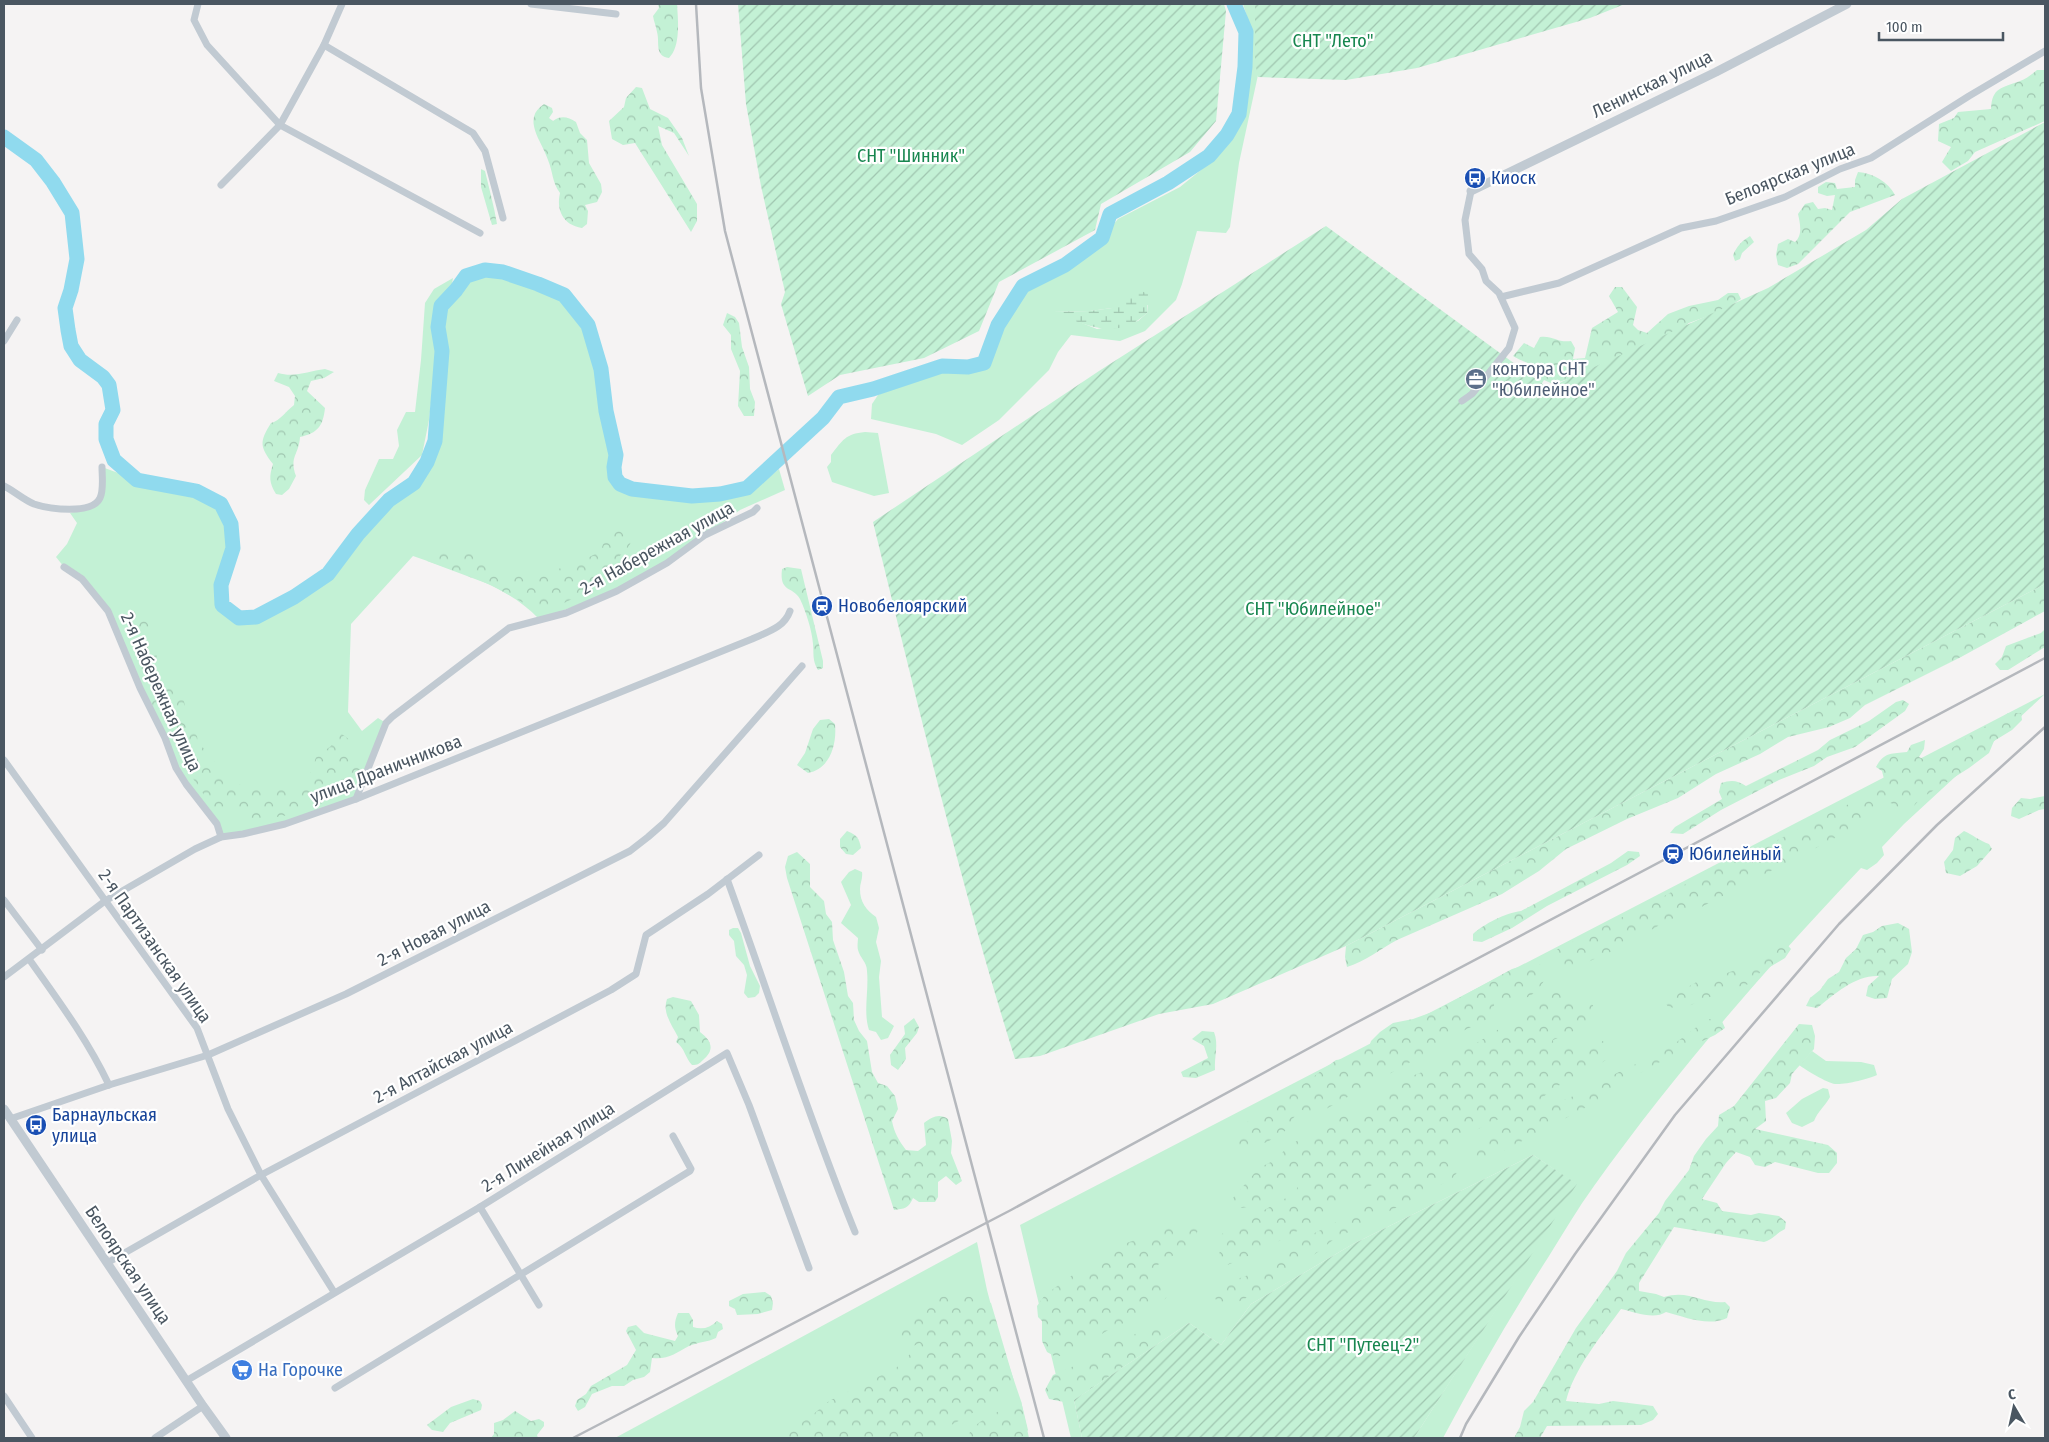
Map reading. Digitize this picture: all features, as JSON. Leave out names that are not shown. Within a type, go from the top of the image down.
[{"type":"street","points":[[198,4],[194,20],[207,46],[280,125],[480,233]]},
{"type":"street","points":[[221,185],[280,125],[324,45],[342,4]]},
{"type":"street","points":[[530,4],[616,14]]},
{"type":"street","name":"Ленинская улица","points":[[1471,191],[1716,72],[1847,4]]},
{"type":"street","points":[[324,45],[473,132],[485,150],[503,218]]},
{"type":"street","name":"Белоярская улица","points":[[1501,297],[1559,284],[1681,228],[1716,221],[1785,197],[1840,169],[1871,158],[2045,51]]},
{"type":"street","points":[[1462,401],[1472,394],[1509,348],[1515,328],[1499,292],[1486,281],[1482,269],[1469,254],[1465,220],[1471,191]]},
{"type":"street","points":[[4,341],[17,320]]},
{"type":"street","points":[[4,486],[34,504],[74,510],[87,508],[93,506],[100,497],[102,467]]},
{"type":"street","name":"2-я Набережная улица","points":[[356,799],[386,723],[508,628],[566,613],[617,591],[667,563],[705,535],[753,512],[757,508]]},
{"type":"street","name":"2-я Набережная улица","points":[[64,567],[82,579],[108,611],[140,688],[165,738],[176,768],[217,824],[222,837]]},
{"type":"street","name":"улица Драничникова","points":[[4,977],[105,901],[195,849],[222,837],[285,824],[356,799],[752,639],[782,625],[788,619],[790,611]]},
{"type":"street","name":"2-я Новая улица","points":[[10,1119],[109,1084],[208,1055],[346,994],[630,851],[664,823],[802,666]]},
{"type":"street","name":"2-я Партизанская улица","points":[[4,760],[197,1028],[228,1109],[261,1175],[334,1292]]},
{"type":"street","name":"2-я Алтайская улица","points":[[107,1263],[261,1175],[577,1008],[636,974],[640,966],[646,935],[708,894],[759,855]]},
{"type":"street","points":[[727,879],[833,1178],[855,1232]]},
{"type":"street","points":[[4,900],[42,950]]},
{"type":"street","points":[[29,959],[76,1026],[95,1056],[109,1084]]},
{"type":"street","name":"2-я Линейная улица","points":[[186,1381],[480,1207],[727,1053],[749,1105],[809,1268]]},
{"type":"street","name":"Белоярская улица","points":[[4,1109],[226,1438]]},
{"type":"street","points":[[335,1388],[690,1171],[691,1169],[673,1136]]},
{"type":"street","points":[[480,1207],[539,1304]]},
{"type":"street","points":[[4,1396],[32,1438]]},
{"type":"street","points":[[155,1438],[203,1406]]},
{"type":"green space","points":[[658,4],[677,4],[677,40],[673,53],[669,58],[664,57],[659,52],[658,36],[653,16],[659,8]]},
{"type":"green space","name":"СНТ \"Шинник\"","points":[[738,4],[1224,4],[1226,11],[1216,121],[1190,152],[1101,204],[1095,230],[999,282],[979,331],[924,358],[840,375],[808,396],[781,304],[785,292],[761,186],[746,104]]},
{"type":"green space","points":[[1243,4],[1284,4],[1261,61],[1239,163],[1230,227],[1226,233],[1197,231],[1176,300],[1145,331],[1120,341],[1071,335],[1058,352],[1049,370],[999,420],[962,445],[936,434],[871,419],[872,404],[878,395],[911,377],[942,366],[968,367],[984,363],[998,325],[1023,286],[1065,265],[1102,238],[1118,219],[1180,187],[1212,161],[1238,128],[1249,23]],"holes":[[[1148,305],[1147,313],[1138,321],[1097,329],[1054,312],[1090,311]]]},
{"type":"green space","name":"СНТ \"Лето\"","points":[[1255,4],[1625,4],[1590,18],[1417,68],[1346,80],[1258,77],[1255,62]]},
{"type":"green space","points":[[2037,70],[2045,70],[2045,121],[1975,152],[1968,161],[1951,171],[1942,162],[1951,147],[1938,141],[1939,124],[1954,118],[1958,112],[1991,109],[1993,96],[1999,89],[2024,79]]},
{"type":"green space","points":[[636,87],[642,88],[650,109],[668,118],[682,138],[689,156],[674,133],[658,126],[662,145],[697,204],[697,221],[691,232],[635,143],[623,145],[612,139],[609,121],[624,107],[626,98]]},
{"type":"green space","points":[[544,104],[552,108],[553,112],[549,118],[553,121],[564,117],[576,122],[580,133],[587,140],[589,163],[601,184],[602,192],[597,202],[585,205],[588,211],[587,224],[582,228],[570,224],[562,216],[559,205],[560,193],[555,185],[548,160],[535,130],[534,116],[537,110]]},
{"type":"green space","name":"СНТ \"Юбилейное\"","points":[[2045,122],[2045,584],[1346,946],[1213,1004],[1159,1014],[1040,1056],[1015,1059],[958,859],[873,522],[1099,371],[1326,226],[1548,388],[1768,288],[1866,230],[1902,199]]},
{"type":"green space","points":[[481,169],[485,171],[497,224],[492,225],[481,187]]},
{"type":"green space","points":[[1858,172],[1880,179],[1895,195],[1850,212],[1798,264],[1787,268],[1778,265],[1776,255],[1778,244],[1788,239],[1795,242],[1798,239],[1800,221],[1798,214],[1805,204],[1813,202],[1818,209],[1832,210],[1835,195],[1827,196],[1818,193],[1818,187],[1826,182],[1835,183],[1837,189],[1855,187]]},
{"type":"green space","points":[[1750,236],[1754,242],[1742,253],[1740,259],[1735,261],[1733,255],[1736,249]]},
{"type":"green space","points":[[485,270],[503,272],[564,295],[590,332],[601,369],[606,411],[616,455],[615,477],[620,484],[632,489],[658,493],[692,496],[720,494],[725,499],[748,494],[779,469],[785,490],[740,510],[667,563],[617,591],[539,619],[512,597],[480,580],[413,556],[351,624],[348,712],[362,731],[378,718],[386,723],[356,799],[314,814],[221,837],[217,824],[186,784],[108,611],[82,579],[64,567],[56,557],[67,544],[77,523],[70,513],[95,503],[98,499],[102,467],[137,480],[196,491],[221,504],[231,524],[233,548],[221,593],[222,605],[239,618],[256,617],[294,597],[328,574],[358,534],[389,500],[414,483],[427,462],[435,440],[442,351],[438,327],[441,306],[466,276]]},
{"type":"green space","points":[[453,278],[451,289],[435,306],[433,386],[422,455],[369,505],[364,500],[365,490],[379,459],[393,459],[399,446],[397,430],[406,412],[415,412],[425,303],[434,289]]},
{"type":"green space","points":[[1615,287],[1622,287],[1637,307],[1633,325],[1638,330],[1647,333],[1668,314],[1689,306],[1718,300],[1728,293],[1738,293],[1741,299],[1724,310],[1689,323],[1682,329],[1568,379],[1553,384],[1544,380],[1532,399],[1536,382],[1541,376],[1531,365],[1513,356],[1524,343],[1534,348],[1540,337],[1548,337],[1562,341],[1571,341],[1575,348],[1573,359],[1585,358],[1592,328],[1618,312],[1609,296]]},
{"type":"green space","points":[[1139,290],[1148,294],[1147,313],[1124,327],[1112,329],[1089,326],[1052,312],[1090,311],[1112,308]]},
{"type":"green space","points":[[727,313],[735,317],[739,323],[742,347],[749,367],[750,389],[755,402],[754,416],[744,416],[738,406],[740,371],[731,349],[731,335],[723,325]]},
{"type":"green space","points":[[325,369],[334,372],[324,378],[311,381],[307,391],[325,408],[323,420],[315,431],[300,437],[294,460],[296,476],[289,489],[282,495],[276,494],[270,479],[273,464],[263,449],[263,440],[271,423],[280,418],[294,405],[295,396],[289,387],[274,381],[278,373],[296,374]]},
{"type":"green space","points":[[865,432],[878,433],[889,493],[874,496],[832,482],[827,467],[831,462],[831,455],[849,436]]},
{"type":"green space","points":[[619,524],[630,527],[632,539],[628,547],[612,564],[605,585],[597,588],[591,596],[578,596],[554,608],[533,608],[491,585],[427,561],[426,555],[438,549],[447,551],[450,558],[456,559],[466,554],[474,554],[499,571],[504,577],[519,573],[527,576],[539,576],[555,573],[558,569],[576,564],[597,553],[602,548],[608,528]]},
{"type":"green space","points":[[787,567],[801,569],[823,661],[823,668],[818,670],[814,660],[810,627],[802,604],[797,595],[787,588],[783,582],[782,569]]},
{"type":"green space","points":[[2045,584],[2045,611],[1961,657],[1865,705],[1850,718],[1829,727],[1788,737],[1760,754],[1716,774],[1678,798],[1627,819],[1566,849],[1539,871],[1502,894],[1397,940],[1367,958],[1347,967],[1345,957],[1346,946]]},
{"type":"green space","points":[[136,608],[142,608],[148,614],[149,636],[156,650],[160,674],[166,680],[182,689],[188,725],[197,736],[198,743],[211,755],[223,779],[234,781],[252,790],[271,786],[285,789],[298,787],[310,775],[316,757],[331,746],[330,738],[339,732],[350,740],[348,752],[358,762],[360,769],[358,778],[347,795],[341,799],[314,805],[302,813],[251,821],[244,821],[233,809],[212,807],[178,756],[179,748],[173,739],[165,734],[159,724],[149,694],[148,681],[142,674],[140,641],[131,623],[131,615]]},
{"type":"green space","points":[[2045,629],[2045,647],[2008,670],[2000,670],[1995,664],[2002,657],[2006,646],[2041,633]]},
{"type":"green space","points":[[2045,694],[1904,824],[1882,847],[1884,855],[1877,863],[1867,870],[1861,868],[1756,983],[1689,1062],[1582,1203],[1507,1323],[1443,1438],[1414,1438],[1576,1184],[1533,1155],[1353,1244],[1251,1304],[1221,1345],[1189,1323],[1074,1400],[1082,1438],[1071,1438],[1020,1225]]},
{"type":"green space","points":[[1903,700],[1909,704],[1905,711],[1855,747],[1827,757],[1814,766],[1779,780],[1721,810],[1683,834],[1670,833],[1675,827],[1722,799],[1719,792],[1721,783],[1734,781],[1746,786],[1818,750],[1830,740],[1869,721],[1896,702]]},
{"type":"green space","points":[[2008,713],[2021,713],[2022,720],[2012,730],[1994,741],[1989,753],[1920,799],[1913,807],[1901,810],[1891,803],[1881,805],[1858,826],[1686,915],[1668,920],[1626,945],[1572,969],[1564,969],[1559,964],[1554,952],[1558,949],[1659,899],[1709,871],[1730,865],[1735,860],[1868,795],[1884,779],[1882,771],[1876,767],[1885,756],[1907,752],[1911,745],[1925,740],[1924,749],[1919,757],[1927,761],[1939,757],[1981,728],[1993,724]]},
{"type":"green space","points":[[829,719],[835,724],[833,748],[822,767],[808,773],[797,765],[805,753],[813,729],[820,720]]},
{"type":"green space","points":[[2045,796],[2045,809],[2019,819],[2011,816],[2012,808],[2021,798],[2030,799]]},
{"type":"green space","points":[[847,831],[858,839],[861,848],[853,855],[846,854],[840,847],[840,839]]},
{"type":"green space","points":[[1964,831],[1989,844],[1992,849],[1977,866],[1960,876],[1946,873],[1944,862],[1953,850],[1955,838]]},
{"type":"green space","points":[[1628,851],[1639,852],[1640,856],[1627,865],[1547,906],[1512,928],[1482,942],[1473,941],[1473,934],[1489,923],[1508,914],[1521,911],[1611,863]]},
{"type":"green space","points":[[797,852],[810,864],[810,887],[824,901],[826,914],[832,922],[833,940],[844,972],[848,996],[853,1003],[854,1020],[859,1031],[867,1041],[872,1072],[878,1083],[887,1086],[895,1096],[898,1109],[892,1121],[899,1140],[906,1150],[918,1151],[926,1145],[924,1123],[936,1116],[948,1119],[952,1141],[951,1153],[962,1181],[956,1185],[946,1176],[938,1182],[938,1197],[935,1202],[919,1202],[913,1198],[906,1207],[894,1210],[787,878],[785,867],[788,856]]},
{"type":"green space","points":[[855,869],[862,872],[860,894],[862,902],[869,912],[876,917],[879,928],[876,942],[881,961],[879,977],[882,1017],[894,1026],[888,1038],[881,1040],[876,1032],[869,1030],[867,1023],[867,968],[858,950],[858,938],[841,923],[851,905],[841,882],[849,872]]},
{"type":"green space","points":[[1898,923],[1909,929],[1912,952],[1908,964],[1892,979],[1887,998],[1875,999],[1866,996],[1868,986],[1879,976],[1862,979],[1846,986],[1817,1008],[1806,1006],[1810,998],[1820,990],[1828,979],[1839,972],[1846,958],[1856,949],[1863,935],[1873,932],[1882,926]]},
{"type":"green space","points":[[738,928],[741,933],[750,966],[760,986],[759,993],[755,997],[748,998],[744,993],[747,975],[744,965],[736,956],[734,941],[729,935],[729,930]]},
{"type":"green space","points":[[1784,941],[1791,949],[1785,958],[1758,974],[1756,982],[1724,991],[1691,1005],[1669,1008],[1664,1001],[1705,977],[1719,976],[1754,963]]},
{"type":"green space","points":[[1535,962],[1543,966],[1548,974],[1532,995],[1520,1000],[1494,1002],[1494,1016],[1442,1041],[1434,1049],[1326,1109],[1310,1112],[1302,1110],[1292,1119],[1293,1124],[1275,1138],[1258,1146],[1242,1149],[1236,1148],[1236,1136],[1242,1130],[1245,1123],[1261,1115],[1272,1114],[1274,1105],[1279,1097],[1297,1089],[1336,1060],[1352,1058],[1359,1050],[1369,1047],[1371,1041],[1380,1032],[1393,1023],[1413,1019],[1435,1011],[1512,969]]},
{"type":"green space","points":[[1551,990],[1593,1005],[1594,1017],[1579,1029],[1553,1040],[1554,1048],[1582,1048],[1602,1041],[1613,1045],[1607,1059],[1586,1074],[1555,1087],[1542,1098],[1551,1102],[1566,1099],[1586,1091],[1615,1074],[1669,1048],[1707,1019],[1721,1019],[1725,1028],[1715,1035],[1638,1074],[1598,1101],[1503,1151],[1477,1160],[1472,1153],[1482,1140],[1504,1122],[1503,1117],[1474,1131],[1441,1156],[1444,1161],[1456,1163],[1459,1170],[1452,1179],[1333,1240],[1301,1265],[1260,1291],[1228,1307],[1218,1305],[1214,1295],[1222,1285],[1257,1270],[1285,1250],[1355,1212],[1378,1194],[1385,1185],[1379,1182],[1371,1186],[1294,1233],[1225,1266],[1217,1261],[1220,1251],[1220,1235],[1293,1194],[1302,1181],[1285,1187],[1254,1205],[1245,1208],[1234,1208],[1232,1199],[1259,1168],[1277,1159],[1286,1148],[1306,1135],[1324,1128],[1340,1116],[1360,1112],[1407,1078],[1445,1063],[1545,1000]]},
{"type":"green space","points":[[673,997],[691,1001],[699,1015],[700,1032],[709,1042],[709,1053],[697,1064],[692,1065],[676,1042],[678,1037],[668,1019],[666,1009],[667,999]]},
{"type":"green space","points":[[914,1018],[919,1027],[917,1033],[905,1048],[906,1059],[898,1070],[891,1065],[890,1055],[905,1034],[904,1026]]},
{"type":"green space","points":[[1799,1024],[1812,1025],[1815,1036],[1814,1049],[1792,1074],[1790,1083],[1776,1098],[1765,1101],[1766,1121],[1755,1129],[1828,1145],[1837,1153],[1837,1163],[1829,1173],[1818,1173],[1775,1162],[1765,1167],[1755,1165],[1750,1157],[1736,1152],[1726,1163],[1702,1199],[1717,1203],[1722,1211],[1779,1216],[1786,1222],[1785,1229],[1764,1242],[1674,1227],[1639,1283],[1639,1291],[1664,1297],[1681,1295],[1725,1302],[1730,1307],[1727,1318],[1712,1322],[1666,1312],[1650,1315],[1621,1309],[1581,1365],[1566,1401],[1599,1404],[1613,1401],[1653,1406],[1658,1414],[1653,1420],[1641,1425],[1547,1426],[1540,1438],[1514,1438],[1520,1427],[1524,1411],[1533,1402],[1576,1328],[1617,1271],[1626,1253],[1659,1213],[1665,1201],[1689,1170],[1694,1156],[1718,1126],[1719,1115],[1734,1106]]},
{"type":"green space","points":[[1202,1031],[1214,1032],[1216,1046],[1215,1070],[1196,1078],[1183,1077],[1181,1072],[1208,1058],[1204,1046],[1192,1039]]},
{"type":"green space","points":[[1812,1051],[1826,1061],[1861,1062],[1874,1065],[1877,1075],[1850,1083],[1831,1083],[1799,1065]]},
{"type":"green space","points":[[1823,1088],[1828,1089],[1830,1097],[1814,1121],[1802,1127],[1792,1123],[1786,1113],[1802,1099]]},
{"type":"green space","name":"СНТ \"Путеец-2\"","points":[[1533,1155],[1577,1184],[1414,1438],[1082,1438],[1074,1400],[1189,1323],[1221,1345],[1251,1304],[1353,1244]]},
{"type":"green space","points":[[1190,1223],[1198,1230],[1193,1243],[1156,1266],[1154,1276],[1166,1281],[1172,1290],[1165,1299],[1131,1321],[1115,1326],[1070,1353],[1056,1357],[1047,1352],[1042,1341],[1042,1321],[1038,1317],[1037,1306],[1045,1295],[1071,1276],[1091,1266],[1108,1261],[1121,1245],[1171,1227]]},
{"type":"green space","points":[[977,1242],[1000,1339],[1021,1401],[1029,1438],[615,1438]]},
{"type":"green space","points":[[765,1292],[771,1296],[772,1310],[758,1314],[737,1315],[735,1309],[729,1306],[729,1301],[743,1294]]},
{"type":"green space","points":[[960,1295],[991,1303],[1014,1381],[996,1397],[976,1411],[933,1435],[933,1438],[770,1438],[789,1431],[829,1401],[896,1368],[910,1354],[917,1358],[925,1354],[920,1343],[911,1347],[899,1340],[901,1330],[912,1314],[925,1302],[938,1297]]},
{"type":"green space","points":[[678,1313],[689,1313],[693,1320],[693,1327],[706,1328],[717,1321],[722,1324],[723,1329],[718,1332],[716,1338],[689,1346],[667,1357],[652,1358],[650,1372],[644,1377],[633,1380],[624,1386],[612,1386],[592,1394],[585,1407],[578,1411],[575,1406],[577,1400],[586,1394],[591,1386],[627,1365],[636,1350],[626,1331],[628,1327],[636,1325],[644,1333],[675,1341],[678,1336],[675,1325]]},
{"type":"green space","points":[[1163,1326],[1166,1330],[1157,1344],[1074,1400],[1064,1402],[1049,1399],[1045,1390],[1053,1375],[1074,1366],[1116,1341]]},
{"type":"green space","points":[[473,1399],[480,1401],[482,1405],[481,1410],[450,1423],[443,1432],[432,1430],[427,1425],[451,1407]]},
{"type":"green space","points":[[1021,1401],[1028,1430],[1021,1438],[968,1438],[970,1432],[982,1421]]},
{"type":"green space","points":[[515,1411],[531,1421],[539,1419],[544,1422],[544,1426],[537,1435],[538,1438],[491,1438],[494,1434],[494,1423],[503,1420]]},
{"type":"waterway","points":[[4,137],[36,160],[53,182],[72,213],[77,259],[71,290],[65,308],[68,330],[71,346],[80,360],[103,377],[109,385],[113,410],[106,424],[106,439],[114,460],[137,480],[196,491],[221,504],[231,524],[233,548],[221,585],[222,605],[239,618],[256,617],[294,597],[328,574],[358,534],[389,500],[414,483],[427,462],[435,441],[442,351],[438,327],[441,306],[466,276],[485,270],[503,272],[538,284],[564,295],[588,325],[601,369],[606,411],[616,455],[615,477],[620,484],[632,489],[692,496],[720,494],[747,488],[823,418],[839,397],[873,389],[942,366],[968,367],[984,363],[998,325],[1023,286],[1065,265],[1102,238],[1110,214],[1168,183],[1209,156],[1227,135],[1239,114],[1245,67],[1246,32],[1234,4]]},
{"type":"railway","points":[[696,4],[701,88],[725,231],[1044,1438]]},
{"type":"railway","points":[[573,1438],[1011,1210],[1350,1026],[2045,658]]},
{"type":"railway","points":[[1460,1438],[1466,1424],[1519,1337],[1575,1254],[1675,1115],[1839,924],[1937,825],[2045,727]]},
{"type":"place","name":"Киоск","points":[[1475,178]]},
{"type":"place","name":"контора СНТ \"Юбилейное\"","points":[[1476,379]]},
{"type":"place","name":"Новобелоярский","points":[[822,606]]},
{"type":"place","name":"Юбилейный","points":[[1673,854]]},
{"type":"place","name":"Барнаульская улица","points":[[36,1125]]},
{"type":"place","name":"На Горочке","points":[[242,1370]]}]
